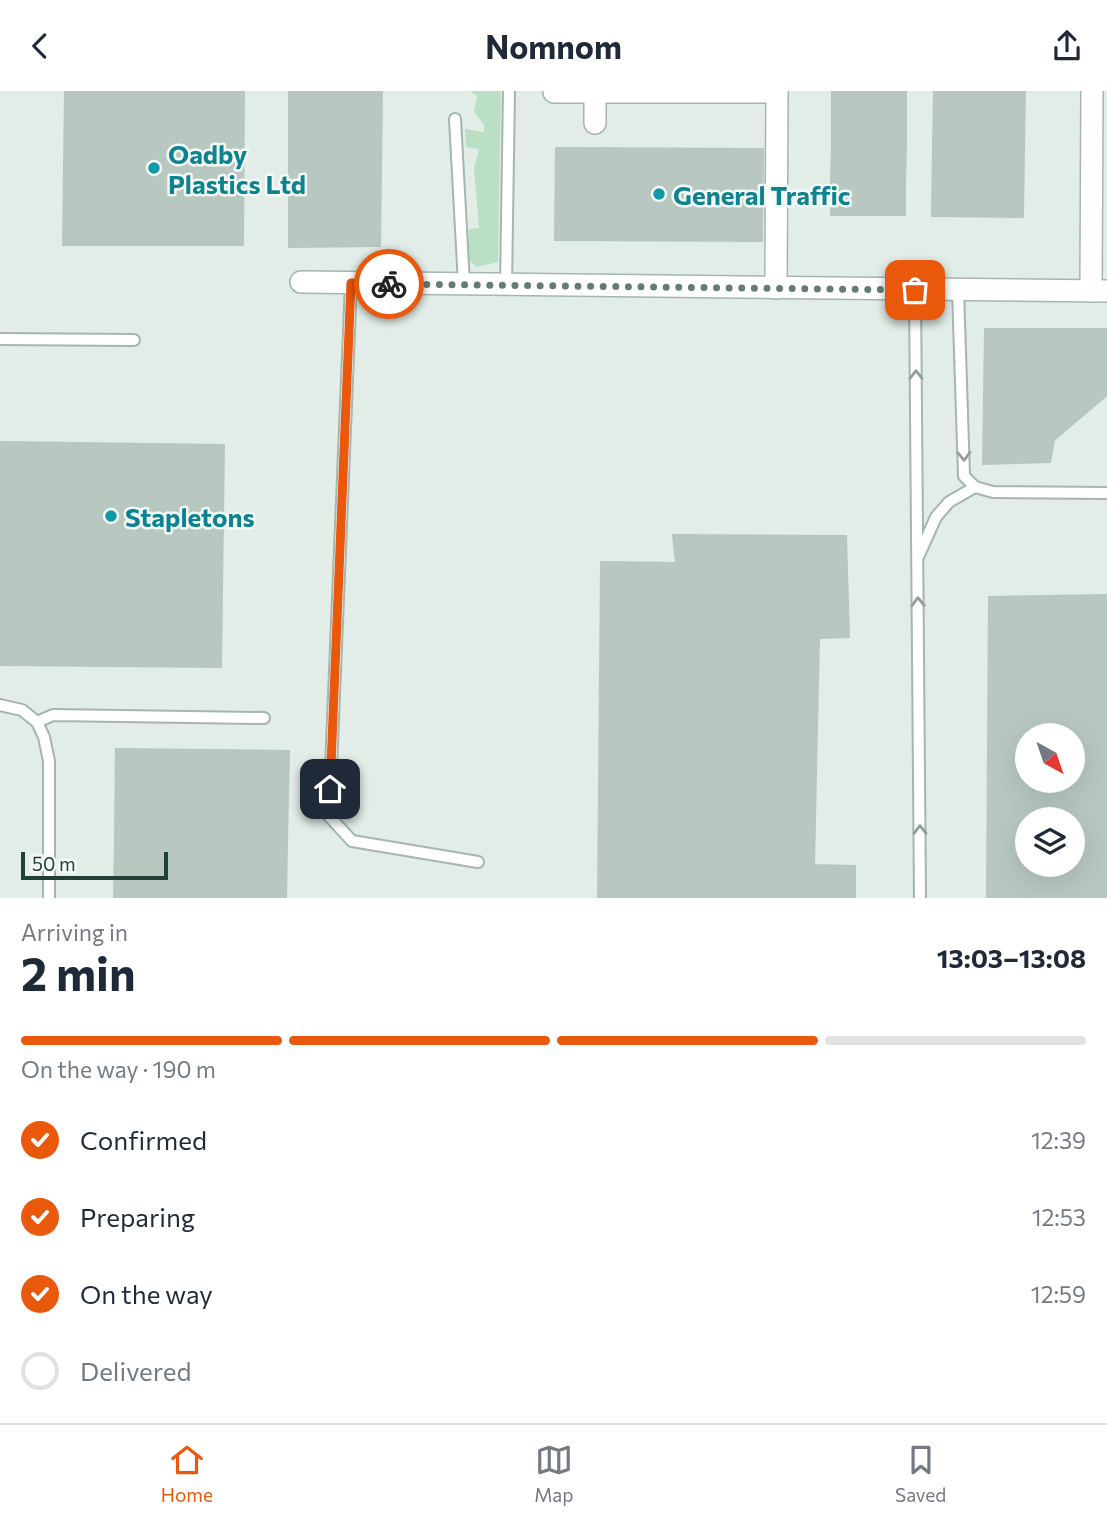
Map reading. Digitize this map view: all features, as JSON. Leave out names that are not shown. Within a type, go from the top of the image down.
[{"type":"street","points":[[301,282],[1099,291],[1091,91]]},
{"type":"street","points":[[554,92],[777,92],[776,288]]},
{"type":"street","points":[[595,123],[596,92]]},
{"type":"lane","points":[[506,285],[509,91]]},
{"type":"lane","points":[[455,120],[464,284]]},
{"type":"lane","points":[[351,283],[329,816],[352,841],[478,862]]},
{"type":"lane","points":[[915,290],[920,898]]},
{"type":"lane","points":[[958,290],[964,477],[975,487],[993,492],[1107,493]]},
{"type":"lane","points":[[0,339],[134,340]]},
{"type":"lane","points":[[917,561],[936,517],[949,502],[975,487]]},
{"type":"lane","points":[[0,705],[22,710],[37,722],[44,737],[49,761],[49,898]]},
{"type":"lane","points":[[37,722],[53,715],[264,718]]},
{"type":"green space","points":[[470,91],[501,91],[498,262],[477,267],[467,258],[469,229],[479,228],[474,168],[479,149],[466,147],[465,129],[484,132],[484,125],[474,112],[477,96]]},
{"type":"building","name":"Oadby Plastics Ltd","points":[[65,91],[244,91],[243,245],[63,245]]},
{"type":"building","points":[[289,91],[382,91],[380,246],[289,247]]},
{"type":"building","points":[[832,91],[906,91],[906,114],[832,113]]},
{"type":"building","points":[[934,91],[1025,91],[1024,149],[933,148]]},
{"type":"building","points":[[832,113],[906,114],[906,148],[832,147]]},
{"type":"building","points":[[832,147],[906,148],[905,181],[831,181]]},
{"type":"building","name":"General Traffic","points":[[556,148],[763,149],[762,241],[555,240]]},
{"type":"building","points":[[933,148],[1024,149],[1023,217],[932,216]]},
{"type":"building","points":[[831,181],[905,181],[905,215],[831,215]]},
{"type":"building","points":[[985,329],[1107,329],[1107,395],[1054,440],[1050,462],[983,464]]},
{"type":"building","name":"Stapletons","points":[[0,442],[224,445],[222,590],[0,588]]},
{"type":"building","points":[[673,535],[846,536],[849,637],[819,638],[814,865],[855,866],[855,898],[598,898],[601,562],[676,563]]},
{"type":"building","points":[[0,588],[222,590],[221,667],[0,665]]},
{"type":"building","points":[[1107,595],[1107,898],[987,898],[989,597]]},
{"type":"building","points":[[116,749],[289,751],[287,842],[115,839]]},
{"type":"building","points":[[115,839],[287,842],[286,898],[114,898]]},
{"type":"way so far","points":[[389,284],[915,290]]},
{"type":"place","name":"Oadby Plastics Ltd","points":[[154,168]]},
{"type":"place","name":"General Traffic","points":[[659,194]]},
{"type":"place","name":"Stapletons","points":[[111,516]]},
{"type":"route","points":[[330,789],[351,283],[389,284]]}]
